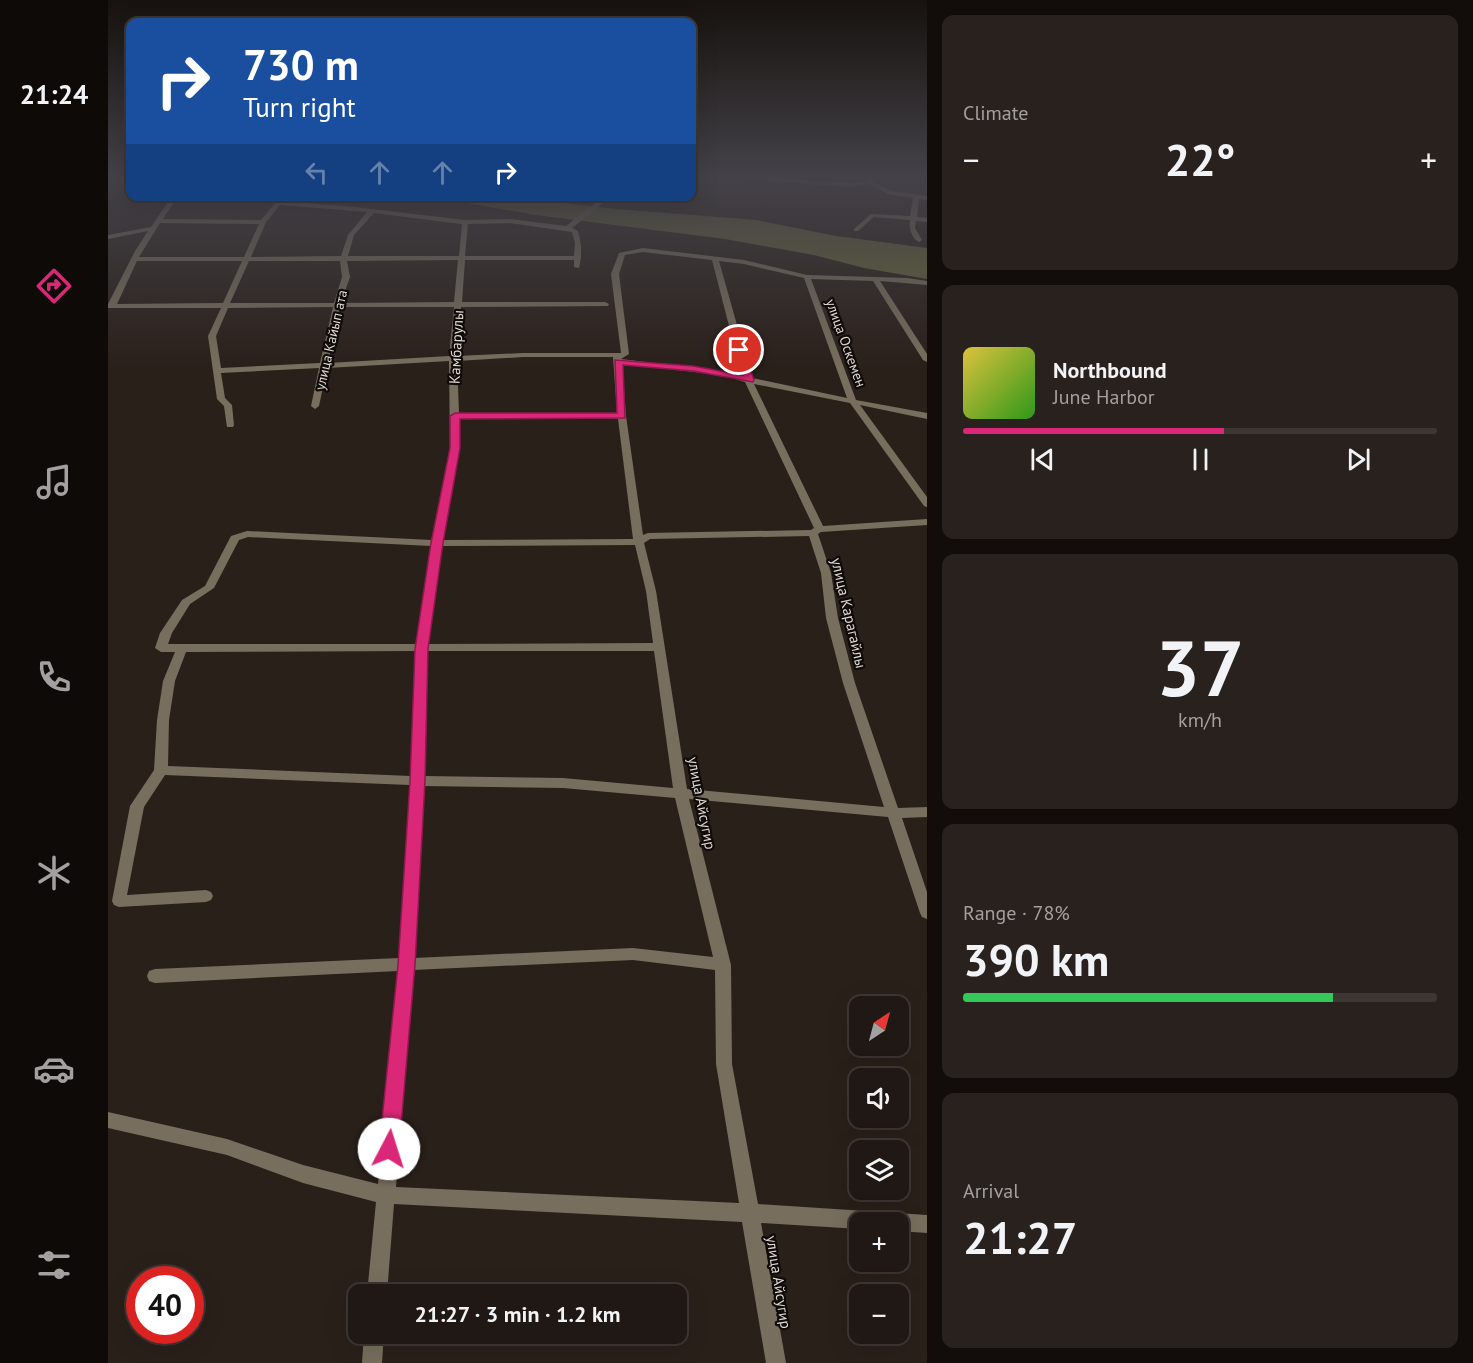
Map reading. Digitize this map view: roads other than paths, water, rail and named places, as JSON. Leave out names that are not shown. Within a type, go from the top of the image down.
[{"type":"street","points":[[146,241],[110,306],[605,304]]},
{"type":"street","points":[[230,425],[228,405],[221,399],[212,336],[254,241]]},
{"type":"street","name":"улица Кайып ата","points":[[315,406],[337,305],[346,277],[343,260],[349,241]]},
{"type":"street","name":"Камбарулы","points":[[378,1284],[406,965],[422,649],[437,543],[455,448],[453,359],[463,241]]},
{"type":"street","points":[[576,241],[579,258],[577,267]]},
{"type":"street","name":"улица Айсугир","points":[[715,259],[643,250],[622,253],[615,274],[625,354],[618,360],[622,416],[639,542],[651,591],[681,794],[723,965],[724,1064],[776,1363]]},
{"type":"street","points":[[135,259],[579,258]]},
{"type":"street","points":[[715,259],[754,263],[807,277],[907,280],[927,283]]},
{"type":"street","name":"улица Карагайлы","points":[[715,259],[745,373],[816,531],[826,573],[832,618],[849,683],[927,913]]},
{"type":"street","name":"улица Оскемен","points":[[807,277],[853,402],[927,504]]},
{"type":"street","points":[[876,280],[927,360]]},
{"type":"street","points":[[217,371],[453,359],[616,355],[618,360],[693,369],[927,416]]},
{"type":"street","points":[[455,416],[622,416]]},
{"type":"street","points":[[659,647],[161,648],[166,633],[186,602],[209,588],[235,538],[247,534],[437,543],[639,542],[648,536],[816,531],[927,522]]},
{"type":"street","points":[[182,648],[169,681],[161,770],[137,806],[119,901],[206,896]]},
{"type":"street","points":[[161,770],[417,781],[563,783],[894,813],[927,812]]},
{"type":"street","points":[[155,976],[633,954],[723,965]]},
{"type":"street","points":[[108,1120],[227,1147],[303,1174],[385,1195],[927,1224]]},
{"type":"street","points":[[372,1363],[373,1344]]}]
